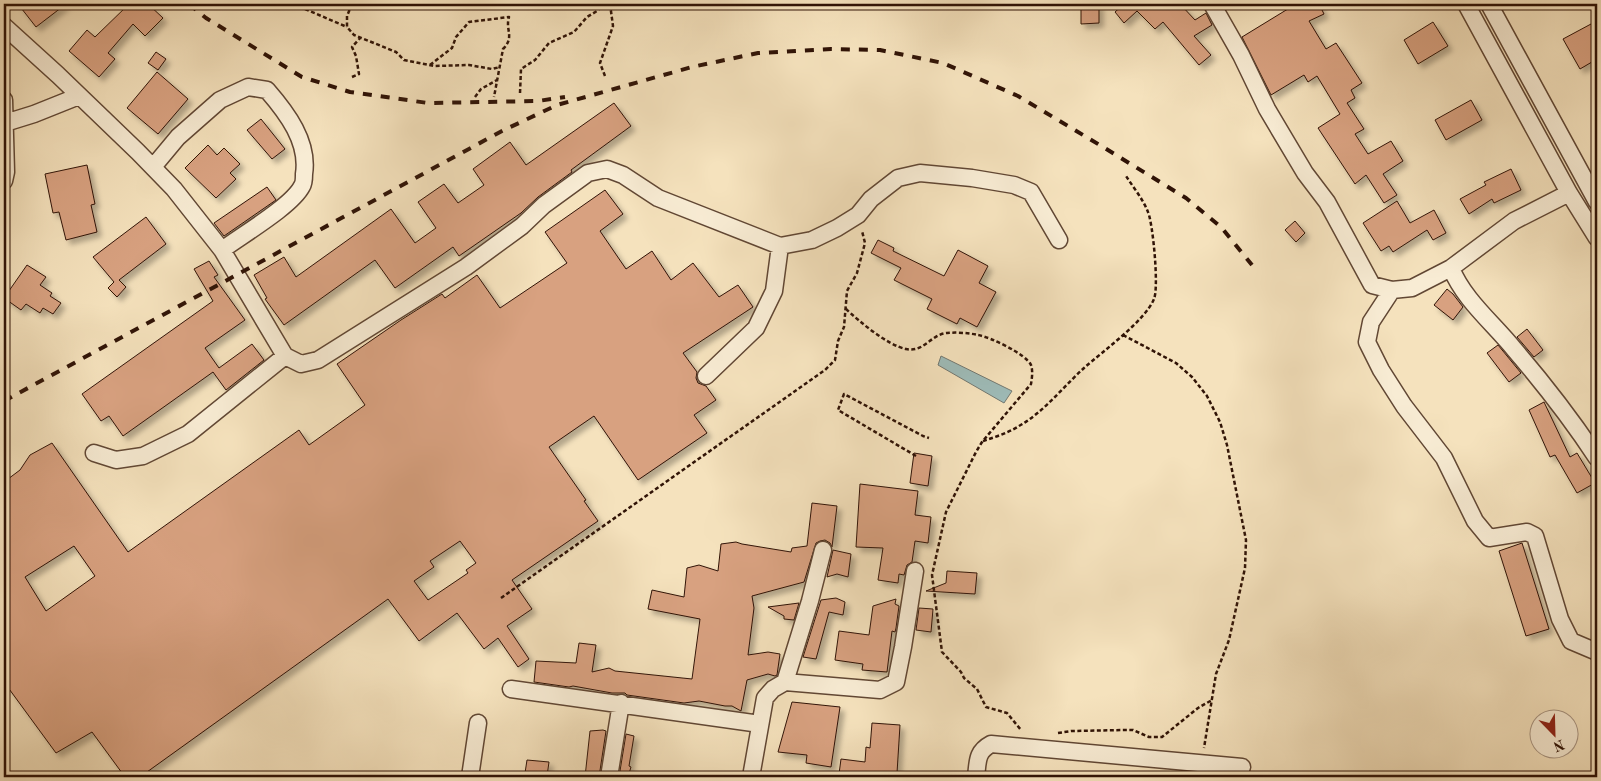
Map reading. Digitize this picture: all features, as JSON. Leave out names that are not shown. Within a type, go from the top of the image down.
[{"type":"street","points":[[1212,4],[1241,55],[1267,109],[1305,174],[1327,202],[1372,285],[1392,290],[1412,288],[1451,268],[1514,221],[1569,193]]},
{"type":"street","points":[[1466,4],[1569,193],[1597,238]]},
{"type":"street","points":[[1489,4],[1597,202]]},
{"type":"street","points":[[4,26],[58,75],[153,167],[174,190],[222,250],[285,356],[301,364],[318,360],[466,267],[522,226],[544,205],[588,173],[607,169],[623,175],[658,198],[780,246],[812,240],[837,228],[858,215],[871,199],[898,178],[920,173],[972,178],[1014,185],[1031,192],[1059,240]]},
{"type":"street","points":[[1495,57],[1512,47]]},
{"type":"street","points":[[153,167],[178,138],[220,100],[248,87],[267,90],[282,107],[299,135],[306,164],[302,185],[286,204],[222,250]]},
{"type":"street","points":[[5,123],[79,96]]},
{"type":"street","points":[[4,100],[6,172],[4,181]]},
{"type":"street","points":[[706,376],[756,328],[774,291],[780,246]]},
{"type":"street","points":[[1451,268],[1456,281],[1467,296],[1520,356],[1576,426],[1597,458]]},
{"type":"street","points":[[1392,290],[1371,322],[1367,342],[1381,370],[1404,406],[1444,458],[1475,521],[1484,532],[1490,538],[1527,532],[1535,536],[1560,619],[1571,641],[1597,652]]},
{"type":"street","points":[[94,452],[116,460],[143,456],[188,434],[285,356]]},
{"type":"street","points":[[785,682],[810,601],[823,550]]},
{"type":"street","points":[[751,777],[765,698],[773,689],[785,682],[880,690],[896,682],[915,571]]},
{"type":"street","points":[[511,689],[760,724]]},
{"type":"street","points":[[609,777],[621,703]]},
{"type":"street","points":[[470,777],[478,723]]},
{"type":"street","points":[[976,777],[979,755],[983,748],[991,744],[1242,767]]},
{"type":"path","points":[[301,4],[305,9],[347,27],[354,35],[396,52],[404,60],[430,65],[469,65],[492,69],[500,67]]},
{"type":"path","points":[[347,27],[347,16],[352,4]]},
{"type":"path","points":[[520,93],[521,69],[536,60],[549,42],[574,32],[587,17],[604,4]]},
{"type":"path","points":[[605,76],[600,63],[613,26],[610,4]]},
{"type":"path","points":[[430,65],[452,48],[456,37],[469,22],[508,17],[507,22],[511,33],[507,45],[503,49],[494,97]]},
{"type":"path","points":[[352,77],[359,74],[352,46],[361,37]]},
{"type":"path","points":[[475,97],[481,89],[497,80]]},
{"type":"path","points":[[982,442],[1018,427],[1029,418],[1123,335],[1146,312],[1154,298],[1156,282],[1154,249],[1148,212],[1126,176]]},
{"type":"path","points":[[501,598],[825,370],[835,360],[838,341],[844,328],[847,291],[858,273],[865,243],[858,215]]},
{"type":"path","points":[[846,309],[869,329],[907,349],[917,349],[926,345],[936,336],[946,333],[980,335],[1024,356],[1031,365],[1033,375],[1031,384],[982,442],[946,512],[932,575],[942,652],[961,672],[964,678],[977,689],[986,707],[1007,713],[1020,730],[1029,732]]},
{"type":"path","points":[[1123,335],[1176,363],[1192,377],[1211,405],[1220,422],[1227,445],[1246,540],[1245,568],[1229,640],[1216,674],[1205,746],[1197,763]]},
{"type":"path","points":[[916,456],[838,410],[844,394],[929,438]]},
{"type":"path","points":[[1054,734],[1071,731],[1133,730],[1148,737],[1162,737],[1198,708],[1212,700]]},
{"type":"water","points":[[941,356],[1012,391],[1004,403],[938,365]]},
{"type":"building","points":[[18,4],[66,4],[36,27]]},
{"type":"building","points":[[129,4],[148,4],[163,18],[145,36],[133,24],[108,53],[115,59],[99,77],[69,51],[87,30],[95,37]]},
{"type":"building","points":[[1081,4],[1099,4],[1099,23],[1081,24]]},
{"type":"building","points":[[1124,4],[1180,4],[1195,20],[1206,13],[1212,25],[1194,36],[1211,55],[1199,65],[1163,22],[1155,29],[1137,11],[1124,23],[1115,12]]},
{"type":"building","points":[[1296,4],[1319,4],[1324,14],[1309,21],[1326,49],[1336,43],[1362,83],[1351,90],[1355,98],[1347,103],[1364,129],[1355,134],[1368,154],[1391,141],[1403,161],[1383,174],[1397,195],[1384,203],[1366,175],[1355,184],[1318,128],[1340,114],[1317,76],[1308,82],[1304,75],[1271,95],[1242,37]]},
{"type":"building","points":[[1433,22],[1448,46],[1418,64],[1404,40]]},
{"type":"building","points":[[1591,24],[1597,35],[1597,59],[1580,69],[1563,39]]},
{"type":"building","points":[[156,52],[166,59],[158,70],[148,63]]},
{"type":"building","points":[[157,72],[188,99],[158,134],[127,108]]},
{"type":"building","points":[[1471,100],[1482,120],[1446,140],[1435,120]]},
{"type":"building","points":[[614,103],[631,126],[571,170],[572,172],[538,197],[521,213],[459,256],[453,247],[395,288],[375,260],[284,325],[265,299],[267,298],[254,275],[284,257],[296,277],[391,209],[415,243],[436,228],[418,202],[444,184],[458,203],[484,185],[473,169],[510,142],[526,165]]},
{"type":"building","points":[[261,119],[285,149],[272,159],[247,130]]},
{"type":"building","points":[[208,145],[217,155],[224,148],[240,164],[230,173],[236,179],[216,198],[185,168]]},
{"type":"building","points":[[87,165],[95,204],[91,205],[97,232],[66,240],[59,212],[53,213],[45,174]]},
{"type":"building","points":[[1511,169],[1521,190],[1494,203],[1492,199],[1469,214],[1460,199],[1486,185],[1484,182]]},
{"type":"building","points":[[267,187],[276,200],[224,236],[214,223]]},
{"type":"building","points":[[605,190],[623,214],[600,231],[626,269],[652,251],[671,280],[693,263],[719,297],[738,285],[753,307],[683,353],[697,372],[696,378],[698,383],[706,386],[716,400],[694,415],[707,433],[638,480],[594,416],[549,447],[586,500],[584,501],[598,521],[512,580],[532,609],[507,626],[529,659],[518,667],[498,638],[484,649],[457,613],[419,641],[388,599],[140,777],[125,777],[92,732],[56,753],[4,682],[4,482],[20,470],[30,455],[52,443],[128,552],[299,430],[309,445],[365,405],[337,364],[401,320],[442,294],[445,298],[477,275],[500,308],[567,263],[545,232]],"holes":[[[460,541],[476,563],[466,570],[468,573],[428,600],[414,581],[434,567],[430,561]],[[74,546],[95,576],[46,611],[25,577]]]},
{"type":"building","points":[[1397,201],[1410,223],[1434,210],[1446,233],[1433,240],[1427,230],[1393,252],[1389,246],[1381,251],[1363,223]]},
{"type":"building","points":[[146,217],[166,244],[119,280],[126,287],[117,297],[108,288],[114,282],[93,257]]},
{"type":"building","points":[[1295,221],[1305,233],[1296,242],[1285,230]]},
{"type":"building","points":[[878,240],[894,248],[893,251],[944,276],[958,250],[988,266],[979,283],[996,292],[977,327],[960,318],[957,324],[927,309],[932,299],[894,280],[901,268],[871,253]]},
{"type":"building","points":[[209,261],[218,275],[214,277],[245,320],[205,348],[219,368],[252,344],[264,360],[226,390],[213,372],[123,436],[109,416],[101,421],[82,394],[213,301],[194,269]]},
{"type":"building","points":[[27,265],[46,277],[40,285],[52,293],[50,296],[61,303],[53,314],[43,308],[40,313],[26,304],[21,310],[4,298]]},
{"type":"building","points":[[1447,289],[1463,307],[1453,320],[1434,305]]},
{"type":"building","points":[[1527,329],[1543,350],[1534,357],[1517,337]]},
{"type":"building","points":[[1498,345],[1521,373],[1509,382],[1487,353]]},
{"type":"building","points":[[1544,402],[1570,457],[1577,453],[1595,483],[1577,493],[1555,455],[1550,457],[1529,410]]},
{"type":"building","points":[[914,453],[932,456],[928,486],[910,483]]},
{"type":"building","points":[[860,484],[918,491],[915,515],[931,517],[928,543],[915,541],[912,562],[907,565],[904,575],[899,574],[898,583],[878,580],[883,548],[856,547]]},
{"type":"building","points":[[812,503],[837,506],[832,547],[825,540],[816,543],[804,582],[752,596],[754,608],[748,655],[768,652],[780,654],[777,675],[768,674],[747,680],[741,711],[732,706],[699,701],[684,703],[627,695],[625,693],[612,693],[534,682],[536,661],[576,663],[579,643],[596,645],[592,672],[609,668],[615,671],[692,679],[700,619],[648,609],[652,590],[684,597],[687,568],[699,565],[718,571],[721,544],[736,542],[791,552],[792,548],[807,546]]},
{"type":"building","points":[[1522,543],[1549,629],[1526,636],[1499,551]]},
{"type":"building","points":[[833,550],[851,554],[848,577],[837,574],[827,577]]},
{"type":"building","points":[[947,571],[977,573],[975,594],[926,591],[946,583]]},
{"type":"building","points":[[836,598],[845,602],[843,615],[829,612],[816,659],[803,657],[821,600]]},
{"type":"building","points":[[896,599],[895,604],[899,606],[895,632],[892,631],[887,672],[862,670],[863,664],[835,660],[839,631],[869,635],[873,606]]},
{"type":"building","points":[[799,603],[794,620],[784,619],[784,616],[768,607]]},
{"type":"building","points":[[919,608],[933,609],[931,632],[916,630]]},
{"type":"building","points":[[792,702],[840,707],[831,767],[806,763],[807,755],[778,752]]},
{"type":"building","points":[[872,723],[900,725],[897,773],[856,772],[855,776],[839,774],[841,759],[865,762],[866,747],[870,748]]},
{"type":"building","points":[[590,731],[606,731],[599,777],[585,777]]},
{"type":"building","points":[[626,734],[634,736],[629,766],[631,767],[628,777],[619,777]]},
{"type":"building","points":[[527,760],[549,762],[547,776],[525,773]]},
{"type":"railway","points":[[189,4],[206,18],[302,77],[350,92],[428,103],[538,101],[565,97]]},
{"type":"railway","points":[[4,401],[502,131],[557,105],[692,67],[758,53],[831,49],[880,50],[943,63],[1018,96],[1186,198],[1221,227],[1252,265]]}]
